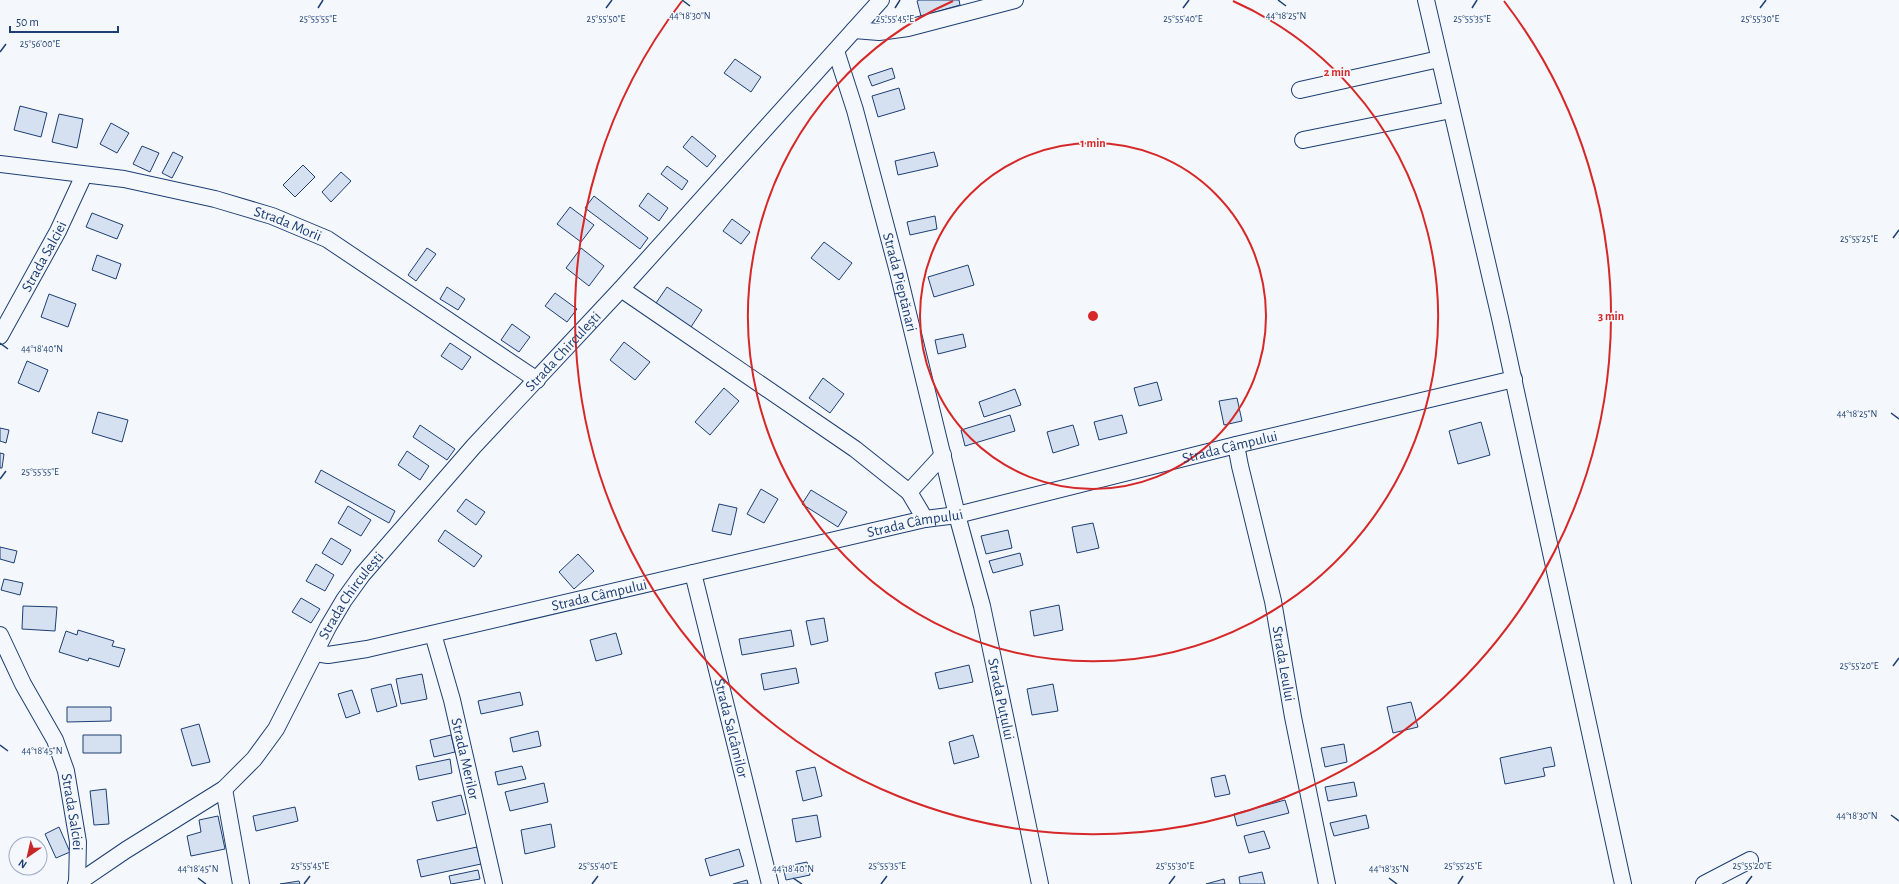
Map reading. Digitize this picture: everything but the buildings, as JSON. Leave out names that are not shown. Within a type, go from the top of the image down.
[{"type":"street","points":[[836,51],[881,0]]},
{"type":"street","points":[[854,30],[879,32],[908,28],[1015,0]]},
{"type":"street","points":[[1426,0],[1514,379],[1623,884]]},
{"type":"street","name":"Strada Chirculești","points":[[77,884],[126,850],[224,789],[254,759],[276,729],[314,654],[344,600],[362,575],[474,446],[621,289],[836,51]]},
{"type":"street","name":"Strada Pieptănari","points":[[836,51],[855,110],[898,272],[944,455],[957,515]]},
{"type":"street","points":[[1300,90],[1439,59]]},
{"type":"street","points":[[1303,140],[1451,110]]},
{"type":"street","name":"Strada Morii","points":[[0,164],[124,179],[215,199],[272,216],[315,232],[536,380]]},
{"type":"street","name":"Strada Salciei","points":[[0,336],[58,231],[84,175]]},
{"type":"street","points":[[621,289],[855,449],[909,492],[925,519]]},
{"type":"street","name":"Strada Câmpului","points":[[314,654],[328,655],[367,649],[925,519],[957,515],[1236,445],[1514,379]]},
{"type":"street","name":"Strada Leului","points":[[1236,445],[1272,601],[1293,717],[1328,884]]},
{"type":"street","points":[[909,492],[944,455]]},
{"type":"street","name":"Strada Puțului","points":[[957,515],[982,606],[1040,884]]},
{"type":"street","name":"Strada Salcâmilor","points":[[693,573],[770,884]]},
{"type":"street","name":"Strada Merilor","points":[[433,634],[452,700],[494,884]]},
{"type":"street","name":"Strada Salciei","points":[[0,635],[23,684],[55,740],[66,771],[78,842],[77,884]]},
{"type":"street","points":[[224,789],[241,884]]},
{"type":"street","points":[[1704,884],[1750,860]]}]
